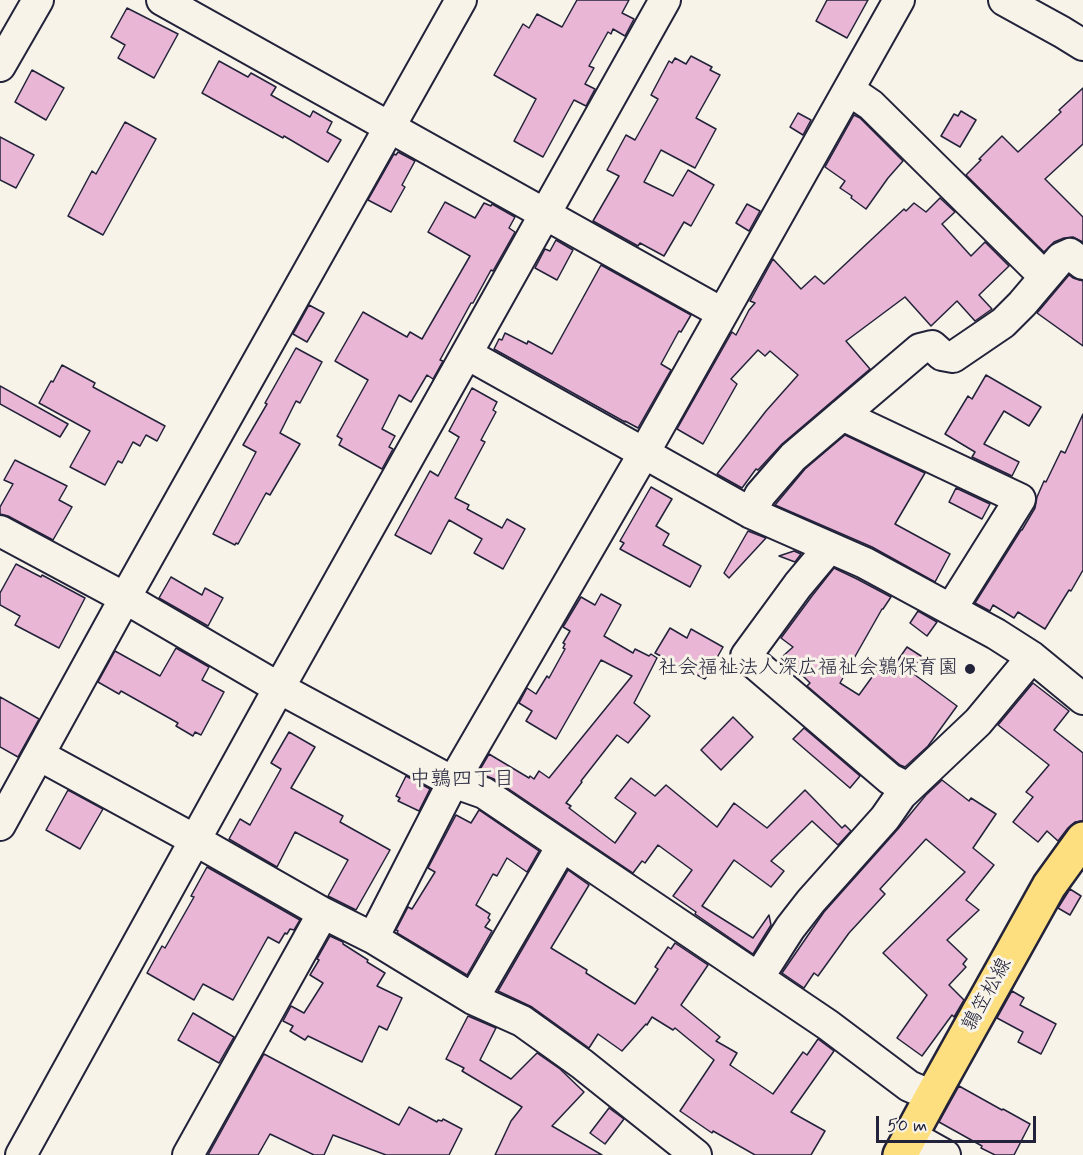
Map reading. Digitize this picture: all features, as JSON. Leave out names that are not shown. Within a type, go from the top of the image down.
[{"type":"main road","name":"鶉笠松線","points":[[906,1145],[1049,886],[1083,839]]},
{"type":"street","points":[[0,66],[38,0]]},
{"type":"street","points":[[162,0],[722,313]]},
{"type":"street","points":[[0,825],[460,0]]},
{"type":"street","points":[[21,1155],[279,688],[665,0]]},
{"type":"street","points":[[373,938],[453,782],[644,453],[899,0]]},
{"type":"street","points":[[1004,0],[1083,45]]},
{"type":"street","points":[[849,90],[871,105],[1045,277]]},
{"type":"street","points":[[751,513],[760,495],[793,457],[920,349],[932,346],[942,355],[953,357],[1003,323],[1061,258],[1070,254],[1083,264]]},
{"type":"street","points":[[467,354],[751,513],[866,563],[996,634],[1032,657],[1083,699]]},
{"type":"street","points":[[842,415],[1020,499],[951,609]]},
{"type":"street","points":[[0,531],[125,598],[279,688],[453,782],[484,793],[828,1025],[909,1086],[932,1096]]},
{"type":"street","points":[[829,548],[798,585],[746,656],[890,779],[908,788]]},
{"type":"street","points":[[758,978],[790,928],[811,901],[885,818],[901,795],[978,722],[1032,657]]},
{"type":"street","points":[[39,755],[323,913],[373,938],[473,999],[522,1021],[582,1064],[696,1155]]},
{"type":"street","points":[[473,999],[562,846]]},
{"type":"street","points":[[188,1155],[323,913]]},
{"type":"street","points":[[906,1145],[945,1155]]},
{"type":"street","points":[[0,1152],[5,1155]]},
{"type":"building","points":[[577,0],[629,0],[622,13],[634,19],[625,36],[613,29],[611,34],[608,32],[589,66],[594,68],[585,84],[595,89],[586,106],[574,100],[543,157],[514,141],[536,99],[494,75],[523,24],[529,28],[537,14],[562,27]]},
{"type":"building","points":[[827,0],[868,0],[847,38],[816,21]]},
{"type":"building","points":[[127,8],[178,34],[154,78],[118,58],[125,45],[111,37]]},
{"type":"building","points":[[691,56],[712,67],[710,70],[720,75],[696,118],[716,129],[695,168],[661,150],[644,182],[673,196],[688,170],[714,185],[691,226],[684,222],[664,256],[640,243],[638,246],[593,221],[619,176],[607,170],[626,135],[635,140],[658,99],[651,95],[669,61],[672,63],[675,58],[686,64]]},
{"type":"building","points":[[219,61],[248,77],[251,73],[276,87],[271,95],[310,117],[313,111],[332,122],[327,132],[341,140],[328,162],[202,93]]},
{"type":"building","points":[[32,70],[64,88],[46,120],[15,102]]},
{"type":"building","points":[[1083,88],[1083,144],[1045,179],[1083,217],[1083,242],[1073,237],[1064,238],[1054,242],[1044,252],[966,175],[1002,136],[1018,152]]},
{"type":"building","points":[[961,111],[976,120],[960,147],[941,136],[954,114],[958,116]]},
{"type":"building","points":[[798,113],[811,120],[803,135],[790,127]]},
{"type":"building","points":[[854,115],[860,118],[903,161],[866,209],[840,188],[845,181],[825,167]]},
{"type":"building","points":[[125,122],[156,139],[103,235],[68,216],[92,171],[96,174]]},
{"type":"building","points":[[0,137],[34,155],[16,188],[0,180]]},
{"type":"building","points":[[398,152],[415,161],[402,185],[405,187],[391,212],[368,200],[394,154]]},
{"type":"building","points":[[940,198],[955,212],[942,224],[971,256],[985,242],[1009,266],[979,295],[992,309],[975,321],[957,301],[931,326],[905,297],[846,341],[870,369],[782,444],[758,470],[756,469],[742,488],[717,474],[766,411],[798,375],[770,351],[765,356],[758,350],[731,379],[737,384],[703,444],[677,429],[732,332],[736,335],[755,303],[750,301],[773,259],[801,289],[815,276],[824,284],[904,209],[906,211],[914,203],[926,212]]},
{"type":"building","points":[[445,202],[475,218],[484,203],[491,206],[492,204],[515,217],[509,228],[515,232],[493,271],[491,270],[471,303],[440,360],[443,361],[433,379],[427,375],[411,402],[399,395],[382,429],[395,436],[389,447],[393,449],[382,469],[339,445],[342,439],[337,436],[368,380],[335,361],[363,312],[407,337],[410,332],[422,339],[470,256],[428,232]]},
{"type":"building","points":[[747,204],[760,211],[749,231],[736,223]]},
{"type":"building","points":[[556,240],[573,250],[557,280],[535,268],[545,249],[550,251]]},
{"type":"building","points":[[601,265],[691,315],[681,332],[679,331],[661,364],[671,370],[638,428],[494,349],[505,333],[527,344],[528,341],[552,354]]},
{"type":"building","points":[[1069,275],[1083,281],[1083,346],[1037,313]]},
{"type":"building","points":[[309,305],[324,313],[307,342],[293,334]]},
{"type":"building","points":[[296,348],[322,362],[300,403],[296,401],[280,433],[300,444],[270,495],[266,493],[238,544],[235,545],[213,534],[256,452],[243,445]]},
{"type":"building","points":[[62,365],[95,383],[93,387],[165,426],[157,441],[146,435],[140,446],[133,442],[122,463],[118,461],[105,485],[70,467],[90,431],[39,403]]},
{"type":"building","points":[[986,375],[1041,407],[1029,426],[1004,411],[984,444],[1019,462],[1012,476],[972,457],[975,452],[945,434],[968,396],[972,399]]},
{"type":"building","points":[[0,386],[68,424],[60,437],[0,404]]},
{"type":"building","points":[[472,388],[497,402],[493,410],[496,412],[481,440],[485,442],[455,498],[469,505],[467,509],[502,528],[507,519],[525,529],[503,569],[474,553],[482,539],[449,520],[431,554],[395,535],[430,471],[438,476],[459,437],[449,431]]},
{"type":"building","points":[[1083,414],[1083,570],[1045,629],[1018,612],[1014,618],[993,605],[990,611],[975,603],[1035,508],[1044,481],[1046,482],[1061,451],[1065,453]]},
{"type":"building","points":[[845,435],[925,473],[895,524],[950,554],[935,582],[872,547],[775,505],[805,469]]},
{"type":"building","points":[[15,460],[67,486],[59,500],[72,507],[53,540],[0,514],[0,507],[13,484],[4,480]]},
{"type":"building","points":[[651,487],[672,499],[656,526],[669,534],[663,545],[701,566],[690,587],[620,549],[624,543],[620,541]]},
{"type":"building","points":[[956,488],[990,504],[982,519],[949,502]]},
{"type":"building","points":[[748,531],[766,538],[729,578],[724,573]]},
{"type":"building","points":[[794,551],[801,554],[795,562],[779,556]]},
{"type":"building","points":[[16,564],[85,598],[59,648],[15,625],[20,616],[0,605],[0,593]]},
{"type":"building","points":[[834,568],[891,597],[840,683],[859,695],[880,666],[889,673],[907,647],[921,656],[911,672],[957,706],[928,746],[905,767],[807,686],[810,683],[783,656],[793,647],[781,638]]},
{"type":"building","points":[[171,577],[202,595],[205,588],[223,598],[208,626],[159,598]]},
{"type":"building","points":[[601,594],[621,605],[604,636],[633,653],[635,649],[657,658],[634,703],[650,716],[628,743],[617,735],[566,803],[571,806],[569,808],[615,843],[636,813],[615,798],[631,778],[655,796],[666,785],[717,827],[734,803],[767,828],[805,790],[842,828],[845,825],[851,831],[838,845],[812,821],[771,861],[784,871],[771,887],[734,860],[702,906],[753,938],[769,915],[771,925],[753,954],[673,896],[692,870],[658,845],[645,863],[642,861],[633,873],[494,779],[478,773],[489,754],[529,778],[530,776],[534,779],[539,771],[549,778],[632,676],[601,660],[556,739],[526,721],[532,711],[519,703],[527,688],[536,694],[547,676],[549,678],[565,649],[563,643],[570,631],[563,627],[581,597],[595,605]]},
{"type":"building","points":[[918,611],[937,622],[927,636],[910,623]]},
{"type":"building","points":[[670,628],[687,638],[691,629],[723,647],[705,679],[655,653]]},
{"type":"building","points":[[176,648],[209,667],[202,680],[224,692],[201,735],[195,732],[193,736],[176,726],[178,723],[121,691],[119,694],[98,682],[115,651],[160,676]]},
{"type":"building","points":[[1033,683],[1069,711],[1054,730],[1083,753],[1083,821],[1075,822],[1058,841],[1047,831],[1038,842],[1013,822],[1033,797],[1026,792],[1049,765],[998,725]]},
{"type":"building","points":[[0,697],[39,719],[18,757],[0,747]]},
{"type":"building","points":[[733,717],[753,737],[721,770],[701,750]]},
{"type":"building","points":[[804,728],[860,776],[850,788],[793,739]]},
{"type":"building","points":[[289,732],[315,747],[291,788],[343,816],[340,822],[390,850],[356,910],[328,896],[348,860],[295,832],[277,867],[229,839],[240,819],[250,825],[281,769],[271,763]]},
{"type":"building","points":[[406,776],[430,789],[419,811],[398,801],[400,798],[396,796]]},
{"type":"building","points":[[942,780],[969,801],[971,798],[996,814],[973,848],[994,865],[966,900],[979,910],[947,940],[967,959],[963,964],[966,967],[949,985],[964,1000],[954,1017],[952,1015],[922,1056],[897,1038],[927,995],[883,953],[965,872],[926,839],[880,889],[885,894],[849,933],[818,976],[814,973],[804,988],[782,973],[824,912],[926,795]]},
{"type":"building","points":[[68,790],[103,809],[80,849],[46,830]]},
{"type":"building","points":[[479,810],[539,851],[527,872],[507,858],[497,876],[493,874],[476,905],[490,914],[488,918],[490,920],[485,927],[492,931],[467,975],[397,933],[396,930],[408,907],[412,909],[435,872],[428,868],[456,815],[471,823]]},
{"type":"building","points":[[207,867],[300,920],[294,930],[290,929],[287,934],[285,933],[279,943],[268,937],[233,1000],[203,984],[194,1000],[147,973],[162,946],[165,948],[194,897],[191,896]]},
{"type":"building","points":[[568,870],[589,885],[551,948],[587,970],[586,973],[635,1004],[658,969],[655,967],[668,947],[671,949],[675,943],[708,965],[681,1005],[720,1037],[716,1041],[737,1053],[730,1065],[773,1094],[803,1052],[807,1055],[818,1039],[834,1051],[791,1112],[825,1131],[811,1155],[755,1155],[713,1131],[712,1133],[680,1111],[714,1060],[675,1028],[673,1030],[652,1017],[622,1051],[598,1034],[589,1048],[532,1007],[498,991]]},
{"type":"building","points":[[1070,889],[1081,896],[1070,915],[1058,908]]},
{"type":"building","points":[[330,936],[343,942],[368,960],[367,962],[385,973],[377,986],[402,998],[387,1030],[379,1026],[362,1062],[308,1036],[305,1040],[290,1031],[293,1026],[283,1021],[291,1006],[304,1013],[323,983],[310,975]]},
{"type":"building","points":[[1012,991],[1024,998],[1020,1005],[1056,1024],[1041,1054],[1018,1042],[1023,1032],[997,1018]]},
{"type":"building","points":[[193,1013],[234,1037],[219,1063],[178,1040]]},
{"type":"building","points":[[468,1016],[496,1028],[480,1060],[511,1079],[537,1053],[560,1069],[584,1092],[552,1126],[602,1155],[495,1155],[511,1121],[522,1107],[462,1071],[464,1068],[446,1059]]},
{"type":"building","points":[[264,1054],[399,1125],[409,1107],[437,1122],[443,1119],[462,1129],[449,1155],[386,1155],[333,1135],[324,1155],[314,1155],[270,1134],[258,1155],[208,1155]]},
{"type":"building","points":[[959,1086],[1030,1124],[1014,1155],[995,1155],[939,1122]]},
{"type":"building","points":[[609,1108],[624,1119],[605,1144],[590,1133]]},
{"type":"place","name":"社会福祉法人深広福祉会鶉保育園","points":[[970,669]]},
{"type":"district","name":"中鶉四丁目","points":[[462,781]]}]
